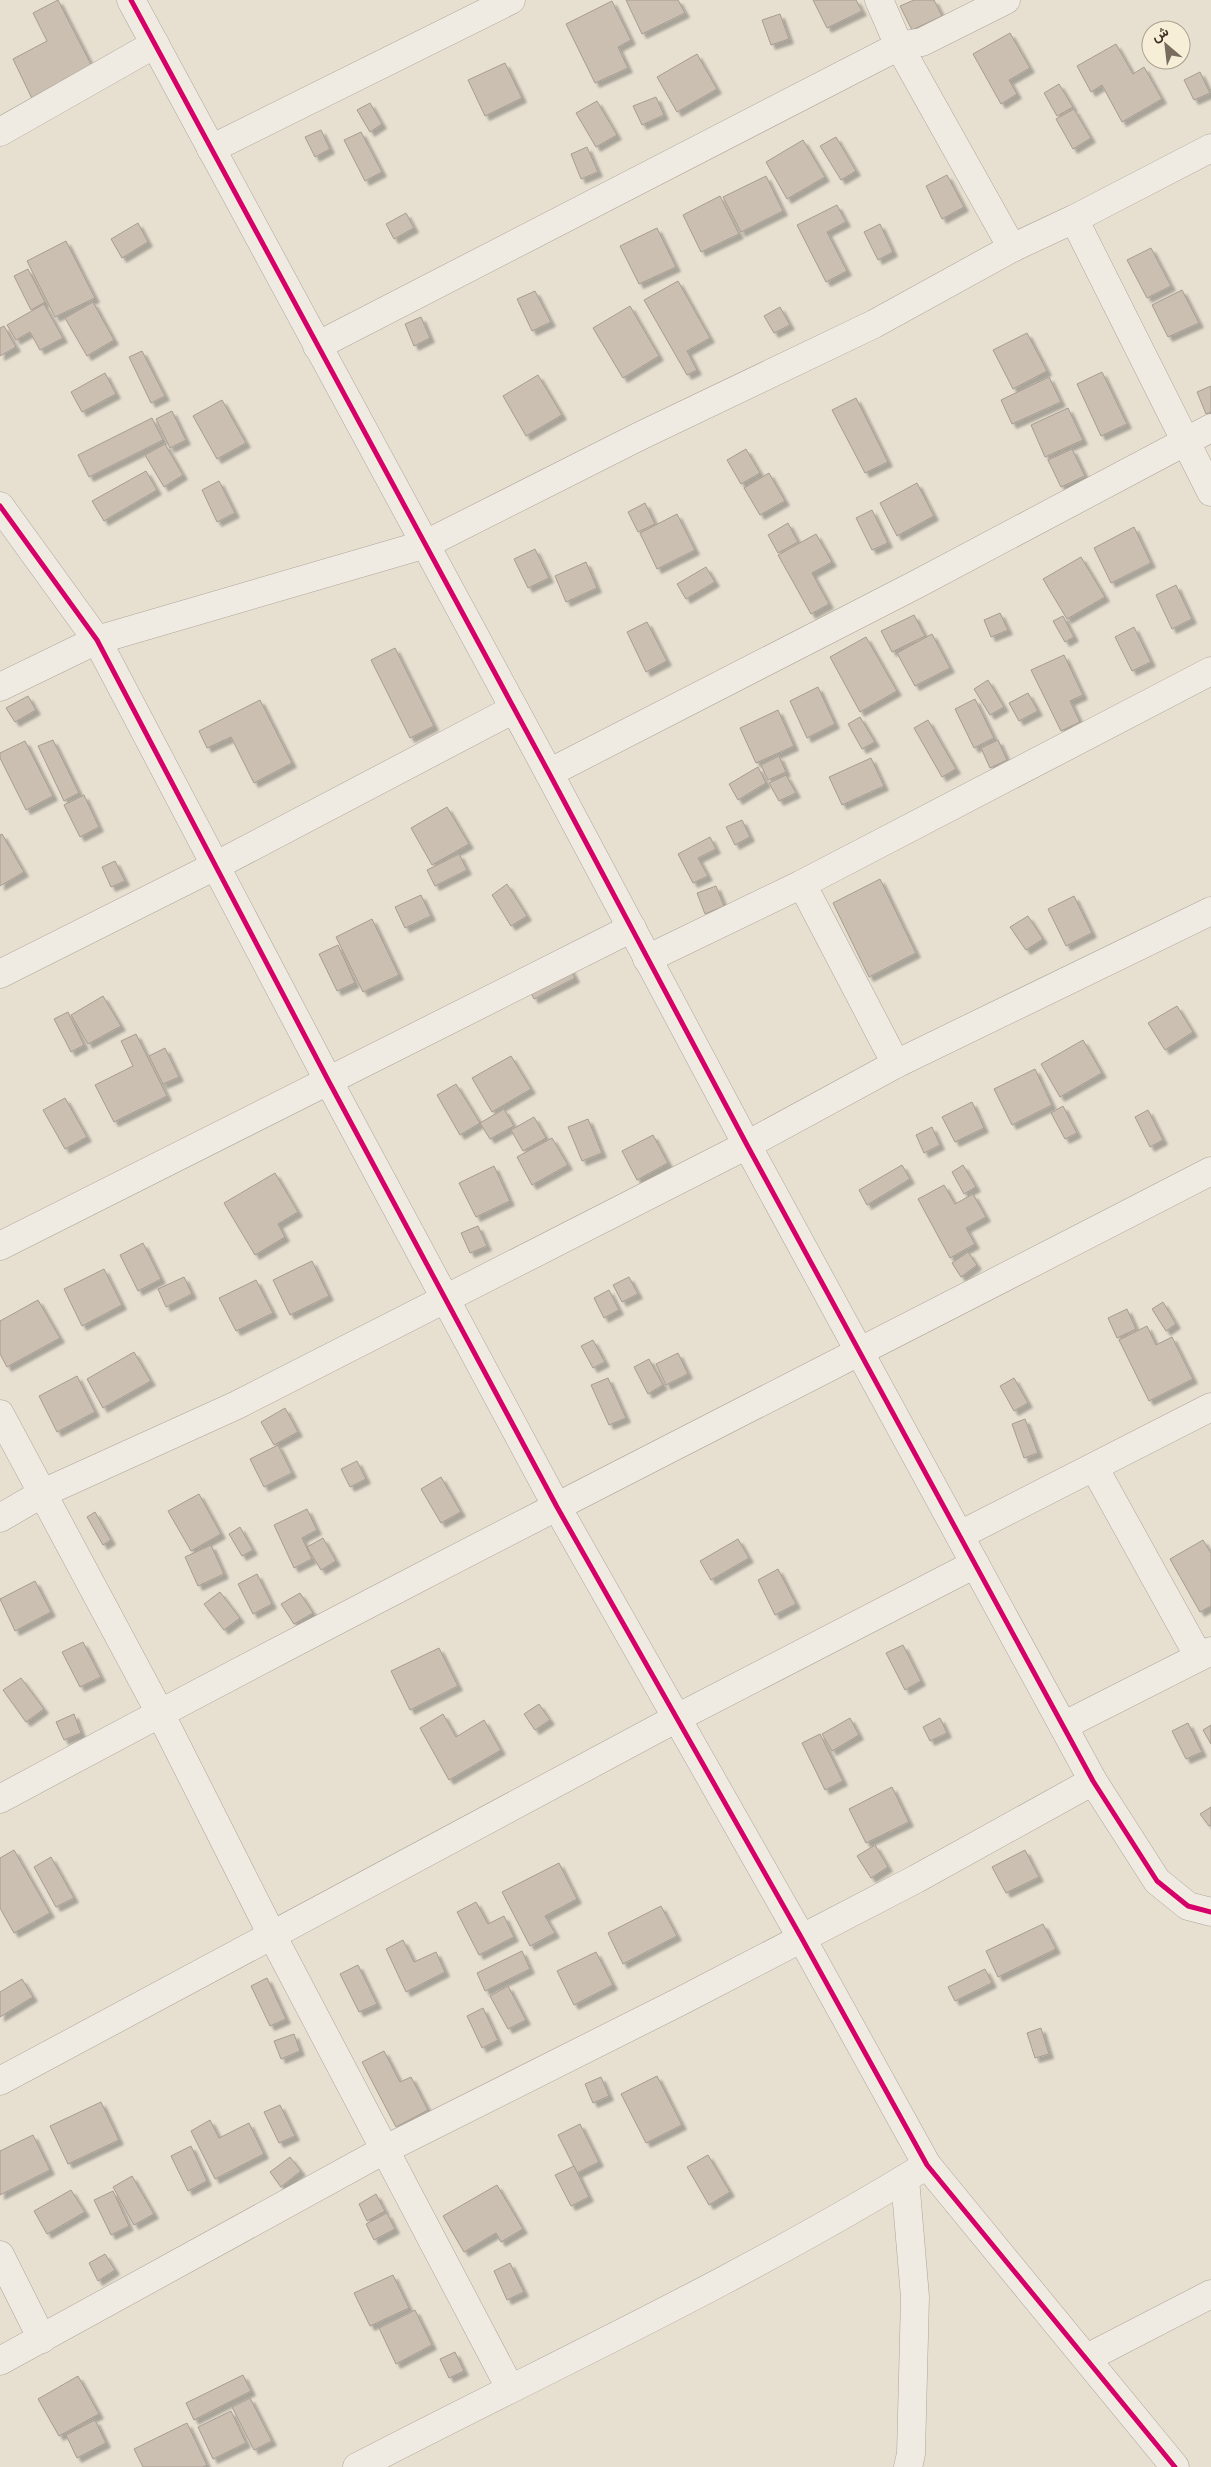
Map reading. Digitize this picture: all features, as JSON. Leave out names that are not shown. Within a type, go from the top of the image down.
[{"type":"street","points":[[131,0],[550,773],[747,1145],[1093,1781],[1157,1881],[1188,1906],[1211,1912]]},
{"type":"street","points":[[211,149],[511,0]]},
{"type":"street","points":[[879,0],[899,46],[1012,248]]},
{"type":"street","points":[[317,346],[899,46],[922,42],[1006,0]]},
{"type":"street","points":[[0,132],[154,44]]},
{"type":"street","points":[[0,686],[97,640],[426,544],[640,436],[874,324],[1012,248],[1074,219],[1211,148]]},
{"type":"street","points":[[1074,219],[1184,442],[1211,492]]},
{"type":"street","points":[[550,773],[1211,428]]},
{"type":"street","points":[[0,506],[97,640],[217,865],[328,1080],[557,1507],[801,1937],[916,2172],[1088,2358],[1176,2467]]},
{"type":"street","points":[[647,959],[802,884],[1211,670]]},
{"type":"street","points":[[0,974],[217,865],[514,709]]},
{"type":"street","points":[[802,884],[896,1064]]},
{"type":"street","points":[[0,1518],[43,1493],[237,1404],[445,1300],[747,1145],[896,1064],[1211,911]]},
{"type":"street","points":[[0,1246],[632,928]]},
{"type":"street","points":[[0,1799],[160,1713],[557,1507],[1211,1171]]},
{"type":"street","points":[[960,1535],[1211,1407]]},
{"type":"street","points":[[0,1414],[160,1713],[272,1935],[510,2388]]},
{"type":"street","points":[[1063,1726],[1205,1654],[1094,1467]]},
{"type":"street","points":[[0,2081],[677,1718],[975,1564]]},
{"type":"street","points":[[0,2361],[386,2149],[679,2002],[916,1879],[1093,1781]]},
{"type":"street","points":[[358,2467],[702,2292],[820,2229],[916,2172]]},
{"type":"street","points":[[908,2467],[911,2454],[916,2172]]},
{"type":"street","points":[[0,2255],[42,2339]]},
{"type":"street","points":[[1088,2358],[1211,2294]]},
{"type":"building","points":[[58,0],[97,76],[36,107],[13,59],[47,41],[33,13]]},
{"type":"building","points":[[626,0],[678,0],[685,13],[642,34]]},
{"type":"building","points":[[813,0],[856,0],[862,11],[827,28]]},
{"type":"building","points":[[914,0],[934,0],[942,16],[912,30],[900,6]]},
{"type":"building","points":[[612,1],[631,40],[618,47],[628,68],[595,83],[566,24]]},
{"type":"building","points":[[780,14],[789,39],[771,45],[762,20]]},
{"type":"building","points":[[1010,33],[1030,68],[1009,80],[1017,94],[1001,104],[973,54]]},
{"type":"building","points":[[1116,44],[1133,74],[1141,69],[1146,70],[1162,99],[1122,122],[1102,85],[1091,92],[1077,66]]},
{"type":"building","points":[[697,54],[717,89],[677,112],[657,77]]},
{"type":"building","points":[[505,63],[522,98],[485,116],[468,80]]},
{"type":"building","points":[[1200,72],[1210,93],[1194,100],[1184,80]]},
{"type":"building","points":[[1059,84],[1073,107],[1057,116],[1044,93]]},
{"type":"building","points":[[656,97],[664,115],[642,125],[633,106]]},
{"type":"building","points":[[597,101],[617,135],[596,147],[576,113]]},
{"type":"building","points":[[370,103],[382,124],[370,132],[357,110]]},
{"type":"building","points":[[1074,109],[1091,138],[1073,149],[1056,119]]},
{"type":"building","points":[[321,130],[330,149],[315,157],[305,137]]},
{"type":"building","points":[[361,132],[382,172],[365,181],[344,140]]},
{"type":"building","points":[[836,137],[856,171],[841,180],[820,146]]},
{"type":"building","points":[[803,140],[825,177],[787,199],[766,162]]},
{"type":"building","points":[[587,147],[598,172],[581,179],[571,154]]},
{"type":"building","points":[[947,175],[964,207],[942,219],[926,186]]},
{"type":"building","points":[[766,176],[783,211],[741,232],[723,197]]},
{"type":"building","points":[[720,196],[739,234],[701,252],[683,215]]},
{"type":"building","points":[[837,205],[846,222],[827,232],[847,271],[826,282],[797,225]]},
{"type":"building","points":[[406,213],[414,228],[394,239],[386,224]]},
{"type":"building","points":[[138,223],[148,242],[122,258],[111,239]]},
{"type":"building","points":[[880,224],[893,252],[878,260],[864,232]]},
{"type":"building","points":[[657,228],[676,267],[639,284],[620,246]]},
{"type":"building","points":[[66,241],[95,298],[55,317],[27,261]]},
{"type":"building","points":[[1151,248],[1171,286],[1147,298],[1127,260]]},
{"type":"building","points":[[28,269],[45,302],[31,310],[14,276]]},
{"type":"building","points":[[678,281],[710,338],[687,351],[697,370],[687,375],[644,300]]},
{"type":"building","points":[[1182,290],[1199,323],[1168,337],[1152,305]]},
{"type":"building","points":[[535,291],[551,322],[532,331],[517,299]]},
{"type":"building","points":[[93,302],[114,340],[87,356],[65,318]]},
{"type":"building","points":[[44,304],[63,338],[40,350],[30,332],[16,340],[7,325]]},
{"type":"building","points":[[630,306],[659,356],[623,378],[593,328]]},
{"type":"building","points":[[780,307],[790,325],[774,333],[764,316]]},
{"type":"building","points":[[421,317],[430,338],[414,346],[405,324]]},
{"type":"building","points":[[4,326],[16,347],[0,356],[0,328]]},
{"type":"building","points":[[1027,333],[1047,371],[1013,389],[993,350]]},
{"type":"building","points":[[142,351],[165,396],[151,403],[129,357]]},
{"type":"building","points":[[1102,372],[1127,424],[1101,436],[1077,384]]},
{"type":"building","points":[[105,373],[116,394],[82,412],[71,392]]},
{"type":"building","points":[[538,375],[562,415],[526,436],[503,396]]},
{"type":"building","points":[[1049,377],[1061,402],[1012,424],[1001,400]]},
{"type":"building","points":[[1211,386],[1211,412],[1206,414],[1197,392]]},
{"type":"building","points":[[856,398],[888,462],[865,473],[832,410]]},
{"type":"building","points":[[222,400],[246,443],[217,459],[193,416]]},
{"type":"building","points":[[1068,408],[1083,440],[1045,457],[1031,425]]},
{"type":"building","points":[[172,411],[186,440],[170,448],[156,419]]},
{"type":"building","points":[[152,418],[163,440],[89,477],[78,455]]},
{"type":"building","points":[[165,444],[183,475],[164,487],[145,455]]},
{"type":"building","points":[[746,449],[760,473],[741,484],[727,460]]},
{"type":"building","points":[[1072,449],[1085,476],[1061,487],[1048,460]]},
{"type":"building","points":[[146,471],[157,490],[104,521],[92,501]]},
{"type":"building","points":[[769,473],[785,501],[760,515],[744,488]]},
{"type":"building","points":[[219,481],[235,513],[217,522],[202,490]]},
{"type":"building","points":[[917,483],[934,516],[897,536],[880,503]]},
{"type":"building","points":[[645,503],[655,524],[638,532],[628,512]]},
{"type":"building","points":[[872,510],[888,543],[872,550],[856,518]]},
{"type":"building","points":[[677,514],[695,550],[657,569],[640,533]]},
{"type":"building","points":[[788,523],[798,542],[778,553],[768,535]]},
{"type":"building","points":[[1134,527],[1151,563],[1111,583],[1094,548]]},
{"type":"building","points":[[816,534],[832,562],[812,573],[829,604],[811,614],[778,555]]},
{"type":"building","points":[[535,549],[549,578],[528,588],[514,559]]},
{"type":"building","points":[[1081,557],[1105,597],[1067,619],[1043,579]]},
{"type":"building","points":[[586,562],[597,588],[566,602],[555,576]]},
{"type":"building","points":[[706,567],[715,582],[686,599],[677,584]]},
{"type":"building","points":[[1176,585],[1192,619],[1172,629],[1156,595]]},
{"type":"building","points":[[1000,613],[1008,630],[991,637],[984,620]]},
{"type":"building","points":[[914,615],[925,636],[892,652],[881,631]]},
{"type":"building","points":[[1063,616],[1074,637],[1065,642],[1053,621]]},
{"type":"building","points":[[647,622],[667,661],[646,672],[627,632]]},
{"type":"building","points":[[1134,627],[1151,662],[1132,671],[1115,637]]},
{"type":"building","points":[[932,634],[950,668],[915,686],[897,653]]},
{"type":"building","points":[[866,637],[897,691],[860,712],[830,657]]},
{"type":"building","points":[[395,648],[434,726],[410,738],[371,660]]},
{"type":"building","points":[[1064,655],[1083,695],[1070,701],[1080,722],[1061,731],[1031,670]]},
{"type":"building","points":[[988,680],[1004,707],[990,715],[974,689]]},
{"type":"building","points":[[818,687],[835,724],[807,738],[790,701]]},
{"type":"building","points":[[1028,693],[1038,711],[1019,721],[1009,703]]},
{"type":"building","points":[[28,696],[36,710],[15,722],[6,708]]},
{"type":"building","points":[[975,699],[994,738],[974,748],[955,709]]},
{"type":"building","points":[[260,700],[292,763],[254,783],[231,737],[207,748],[199,731]]},
{"type":"building","points":[[778,710],[794,746],[756,763],[740,728]]},
{"type":"building","points":[[860,717],[875,742],[862,749],[848,724]]},
{"type":"building","points":[[928,720],[956,769],[942,777],[914,728]]},
{"type":"building","points":[[53,740],[79,793],[64,801],[38,746]]},
{"type":"building","points":[[998,740],[1007,760],[990,768],[981,748]]},
{"type":"building","points":[[25,741],[53,796],[26,810],[0,758],[0,753]]},
{"type":"building","points":[[779,756],[786,772],[768,780],[761,765]]},
{"type":"building","points":[[871,758],[884,786],[842,805],[829,777]]},
{"type":"building","points":[[758,767],[766,783],[738,800],[729,784]]},
{"type":"building","points":[[786,775],[796,793],[779,801],[769,783]]},
{"type":"building","points":[[84,795],[99,827],[80,837],[64,805]]},
{"type":"building","points":[[447,807],[469,844],[432,865],[411,828]]},
{"type":"building","points":[[742,820],[750,837],[735,845],[726,827]]},
{"type":"building","points":[[2,834],[24,872],[0,886],[0,835]]},
{"type":"building","points":[[710,837],[716,849],[698,858],[708,876],[693,883],[678,854]]},
{"type":"building","points":[[459,854],[467,870],[435,886],[427,870]]},
{"type":"building","points":[[115,861],[125,881],[111,887],[102,867]]},
{"type":"building","points":[[880,879],[916,953],[869,977],[833,903]]},
{"type":"building","points":[[507,884],[527,916],[511,926],[492,895]]},
{"type":"building","points":[[716,886],[724,906],[705,914],[697,893]]},
{"type":"building","points":[[421,895],[431,916],[405,928],[395,907]]},
{"type":"building","points":[[1074,896],[1092,933],[1066,946],[1048,909]]},
{"type":"building","points":[[1028,916],[1043,939],[1026,950],[1010,927]]},
{"type":"building","points":[[372,919],[399,975],[363,992],[336,937]]},
{"type":"building","points":[[338,945],[355,983],[337,991],[319,954]]},
{"type":"building","points":[[562,953],[575,978],[534,999],[521,973]]},
{"type":"building","points":[[103,996],[121,1026],[88,1044],[71,1015]]},
{"type":"building","points":[[1177,1006],[1193,1032],[1165,1050],[1148,1023]]},
{"type":"building","points":[[68,1012],[84,1045],[71,1052],[54,1019]]},
{"type":"building","points":[[136,1034],[167,1096],[114,1122],[95,1085],[133,1066],[121,1041]]},
{"type":"building","points":[[1083,1040],[1102,1073],[1060,1097],[1041,1064]]},
{"type":"building","points":[[165,1048],[179,1077],[163,1084],[149,1056]]},
{"type":"building","points":[[511,1056],[531,1089],[492,1112],[472,1078]]},
{"type":"building","points":[[1035,1069],[1052,1105],[1012,1125],[994,1089]]},
{"type":"building","points":[[456,1084],[480,1123],[460,1135],[437,1095]]},
{"type":"building","points":[[65,1098],[87,1137],[65,1149],[43,1110]]},
{"type":"building","points":[[972,1102],[984,1128],[955,1142],[942,1117]]},
{"type":"building","points":[[1063,1106],[1077,1133],[1065,1139],[1051,1113]]},
{"type":"building","points":[[504,1109],[514,1126],[490,1139],[480,1123]]},
{"type":"building","points":[[1148,1110],[1163,1140],[1150,1147],[1135,1117]]},
{"type":"building","points":[[534,1117],[546,1138],[523,1151],[511,1130]]},
{"type":"building","points":[[588,1119],[602,1153],[582,1161],[568,1127]]},
{"type":"building","points":[[932,1127],[940,1145],[924,1153],[916,1135]]},
{"type":"building","points":[[653,1135],[668,1163],[637,1180],[622,1151]]},
{"type":"building","points":[[552,1138],[568,1165],[532,1185],[517,1157]]},
{"type":"building","points":[[902,1165],[910,1179],[867,1205],[859,1190]]},
{"type":"building","points":[[963,1165],[976,1187],[964,1194],[952,1172]]},
{"type":"building","points":[[494,1166],[510,1201],[476,1217],[459,1183]]},
{"type":"building","points":[[275,1173],[298,1212],[278,1224],[285,1237],[255,1255],[224,1203]]},
{"type":"building","points":[[944,1185],[955,1204],[973,1194],[986,1217],[966,1228],[975,1244],[950,1258],[918,1199]]},
{"type":"building","points":[[478,1226],[487,1246],[470,1253],[461,1233]]},
{"type":"building","points":[[143,1243],[161,1279],[138,1291],[120,1255]]},
{"type":"building","points":[[968,1252],[977,1265],[961,1277],[952,1263]]},
{"type":"building","points":[[312,1261],[329,1296],[290,1315],[273,1280]]},
{"type":"building","points":[[104,1269],[122,1305],[82,1326],[64,1289]]},
{"type":"building","points":[[184,1277],[192,1294],[166,1307],[158,1289]]},
{"type":"building","points":[[629,1277],[638,1294],[622,1302],[613,1285]]},
{"type":"building","points":[[256,1280],[273,1313],[236,1331],[219,1298]]},
{"type":"building","points":[[609,1290],[619,1310],[604,1318],[594,1298]]},
{"type":"building","points":[[38,1300],[60,1338],[7,1367],[0,1354],[0,1321]]},
{"type":"building","points":[[1163,1302],[1176,1324],[1166,1331],[1152,1309]]},
{"type":"building","points":[[1127,1309],[1136,1329],[1117,1338],[1108,1318]]},
{"type":"building","points":[[1147,1326],[1156,1345],[1172,1337],[1193,1379],[1149,1401],[1119,1340]]},
{"type":"building","points":[[593,1340],[605,1362],[593,1368],[581,1346]]},
{"type":"building","points":[[134,1352],[151,1381],[103,1408],[87,1379]]},
{"type":"building","points":[[678,1353],[688,1374],[666,1385],[656,1364]]},
{"type":"building","points":[[649,1359],[663,1385],[648,1394],[634,1367]]},
{"type":"building","points":[[77,1376],[95,1412],[57,1432],[39,1396]]},
{"type":"building","points":[[608,1378],[626,1418],[609,1425],[591,1385]]},
{"type":"building","points":[[1014,1378],[1028,1403],[1014,1411],[1000,1386]]},
{"type":"building","points":[[285,1408],[298,1432],[274,1445],[261,1422]]},
{"type":"building","points":[[1025,1419],[1038,1453],[1024,1458],[1012,1424]]},
{"type":"building","points":[[278,1445],[292,1473],[264,1487],[250,1459]]},
{"type":"building","points":[[357,1461],[366,1479],[350,1487],[341,1469]]},
{"type":"building","points":[[441,1477],[461,1512],[441,1523],[421,1489]]},
{"type":"building","points":[[199,1494],[221,1534],[191,1551],[168,1511]]},
{"type":"building","points":[[307,1509],[317,1530],[302,1538],[312,1559],[294,1568],[274,1525]]},
{"type":"building","points":[[95,1512],[111,1540],[103,1545],[87,1517]]},
{"type":"building","points":[[240,1527],[253,1550],[242,1556],[229,1534]]},
{"type":"building","points":[[323,1538],[336,1561],[321,1570],[307,1547]]},
{"type":"building","points":[[738,1539],[749,1558],[711,1580],[700,1561]]},
{"type":"building","points":[[1203,1540],[1211,1553],[1211,1606],[1200,1612],[1170,1559]]},
{"type":"building","points":[[211,1545],[224,1574],[198,1586],[185,1557]]},
{"type":"building","points":[[778,1569],[796,1604],[775,1615],[758,1580]]},
{"type":"building","points":[[257,1574],[272,1604],[253,1614],[238,1584]]},
{"type":"building","points":[[35,1581],[51,1612],[15,1631],[0,1599]]},
{"type":"building","points":[[220,1592],[240,1618],[224,1630],[204,1604]]},
{"type":"building","points":[[300,1593],[313,1613],[294,1624],[281,1604]]},
{"type":"building","points":[[83,1642],[101,1677],[80,1687],[62,1652]]},
{"type":"building","points":[[903,1645],[921,1681],[905,1690],[886,1653]]},
{"type":"building","points":[[439,1648],[458,1686],[410,1710],[391,1671]]},
{"type":"building","points":[[21,1678],[44,1709],[26,1722],[3,1690]]},
{"type":"building","points":[[539,1704],[550,1720],[535,1730],[524,1714]]},
{"type":"building","points":[[74,1714],[81,1733],[64,1740],[56,1722]]},
{"type":"building","points":[[443,1714],[456,1737],[484,1720],[501,1750],[449,1780],[420,1728]]},
{"type":"building","points":[[850,1718],[859,1735],[832,1751],[822,1734]]},
{"type":"building","points":[[940,1718],[947,1733],[930,1741],[923,1727]]},
{"type":"building","points":[[1188,1723],[1202,1752],[1186,1759],[1172,1731]]},
{"type":"building","points":[[1211,1725],[1211,1744],[1203,1730]]},
{"type":"building","points":[[820,1734],[843,1781],[825,1790],[802,1743]]},
{"type":"building","points":[[892,1787],[909,1822],[866,1843],[849,1809]]},
{"type":"building","points":[[1211,1807],[1211,1825],[1209,1826],[1200,1814]]},
{"type":"building","points":[[875,1845],[888,1867],[871,1878],[857,1856]]},
{"type":"building","points":[[14,1850],[50,1913],[14,1933],[0,1908],[0,1858]]},
{"type":"building","points":[[1025,1850],[1039,1877],[1006,1893],[992,1867]]},
{"type":"building","points":[[51,1857],[74,1898],[56,1907],[34,1867]]},
{"type":"building","points":[[559,1863],[577,1899],[545,1916],[555,1933],[530,1946],[502,1892]]},
{"type":"building","points":[[476,1902],[488,1924],[504,1916],[514,1937],[479,1955],[457,1912]]},
{"type":"building","points":[[661,1906],[677,1936],[623,1964],[608,1933]]},
{"type":"building","points":[[1043,1924],[1056,1949],[998,1977],[986,1951]]},
{"type":"building","points":[[403,1940],[414,1962],[436,1952],[445,1972],[406,1992],[386,1949]]},
{"type":"building","points":[[522,1951],[530,1969],[485,1991],[477,1973]]},
{"type":"building","points":[[596,1952],[613,1985],[574,2005],[557,1971]]},
{"type":"building","points":[[358,1965],[377,2004],[359,2012],[340,1974]]},
{"type":"building","points":[[985,1969],[992,1983],[955,2001],[948,1987]]},
{"type":"building","points":[[267,1978],[286,2019],[270,2026],[251,1986]]},
{"type":"building","points":[[22,1979],[33,1997],[0,2017],[0,1992]]},
{"type":"building","points":[[508,1986],[526,2020],[508,2029],[490,1996]]},
{"type":"building","points":[[483,2008],[498,2040],[482,2048],[467,2016]]},
{"type":"building","points":[[1041,2028],[1049,2054],[1035,2058],[1027,2033]]},
{"type":"building","points":[[294,2034],[300,2051],[281,2059],[274,2041]]},
{"type":"building","points":[[384,2051],[400,2082],[411,2077],[428,2110],[396,2127],[362,2062]]},
{"type":"building","points":[[657,2076],[682,2125],[646,2143],[621,2094]]},
{"type":"building","points":[[601,2077],[609,2096],[593,2103],[585,2084]]},
{"type":"building","points":[[101,2102],[119,2140],[68,2164],[50,2126]]},
{"type":"building","points":[[280,2105],[295,2136],[279,2143],[264,2112]]},
{"type":"building","points":[[210,2120],[219,2138],[249,2123],[264,2154],[215,2179],[191,2131]]},
{"type":"building","points":[[580,2124],[599,2162],[577,2173],[558,2135]]},
{"type":"building","points":[[33,2135],[50,2170],[0,2195],[0,2151]]},
{"type":"building","points":[[191,2146],[207,2181],[188,2191],[171,2156]]},
{"type":"building","points":[[708,2155],[730,2192],[709,2205],[687,2167]]},
{"type":"building","points":[[290,2157],[301,2171],[281,2187],[270,2172]]},
{"type":"building","points":[[574,2166],[589,2197],[571,2206],[555,2175]]},
{"type":"building","points":[[132,2176],[154,2214],[134,2225],[113,2187]]},
{"type":"building","points":[[497,2185],[523,2229],[501,2242],[496,2233],[464,2252],[443,2216]]},
{"type":"building","points":[[71,2190],[85,2212],[47,2234],[34,2211]]},
{"type":"building","points":[[113,2191],[129,2226],[111,2235],[94,2200]]},
{"type":"building","points":[[376,2194],[385,2211],[367,2221],[359,2204]]},
{"type":"building","points":[[387,2213],[395,2229],[374,2240],[366,2224]]},
{"type":"building","points":[[105,2254],[115,2270],[98,2281],[89,2263]]},
{"type":"building","points":[[510,2263],[524,2292],[507,2300],[494,2271]]},
{"type":"building","points":[[393,2275],[409,2308],[370,2326],[354,2293]]},
{"type":"building","points":[[415,2310],[432,2345],[396,2364],[379,2328]]},
{"type":"building","points":[[455,2352],[464,2371],[449,2378],[440,2359]]},
{"type":"building","points":[[243,2375],[251,2391],[194,2420],[186,2403]]},
{"type":"building","points":[[78,2376],[99,2414],[59,2436],[38,2399]]},
{"type":"building","points":[[250,2398],[272,2441],[254,2450],[232,2407]]},
{"type":"building","points":[[231,2411],[246,2443],[213,2459],[198,2427]]},
{"type":"building","points":[[95,2420],[106,2443],[77,2458],[66,2435]]},
{"type":"building","points":[[187,2423],[207,2465],[203,2467],[143,2467],[134,2449]]},
{"type":"cycle path","points":[[131,0],[549,773],[747,1145],[1093,1781],[1157,1881],[1188,1906],[1211,1912]]},
{"type":"cycle path","points":[[0,506],[97,640],[328,1080],[557,1507],[801,1937],[927,2165],[1175,2467]]}]
